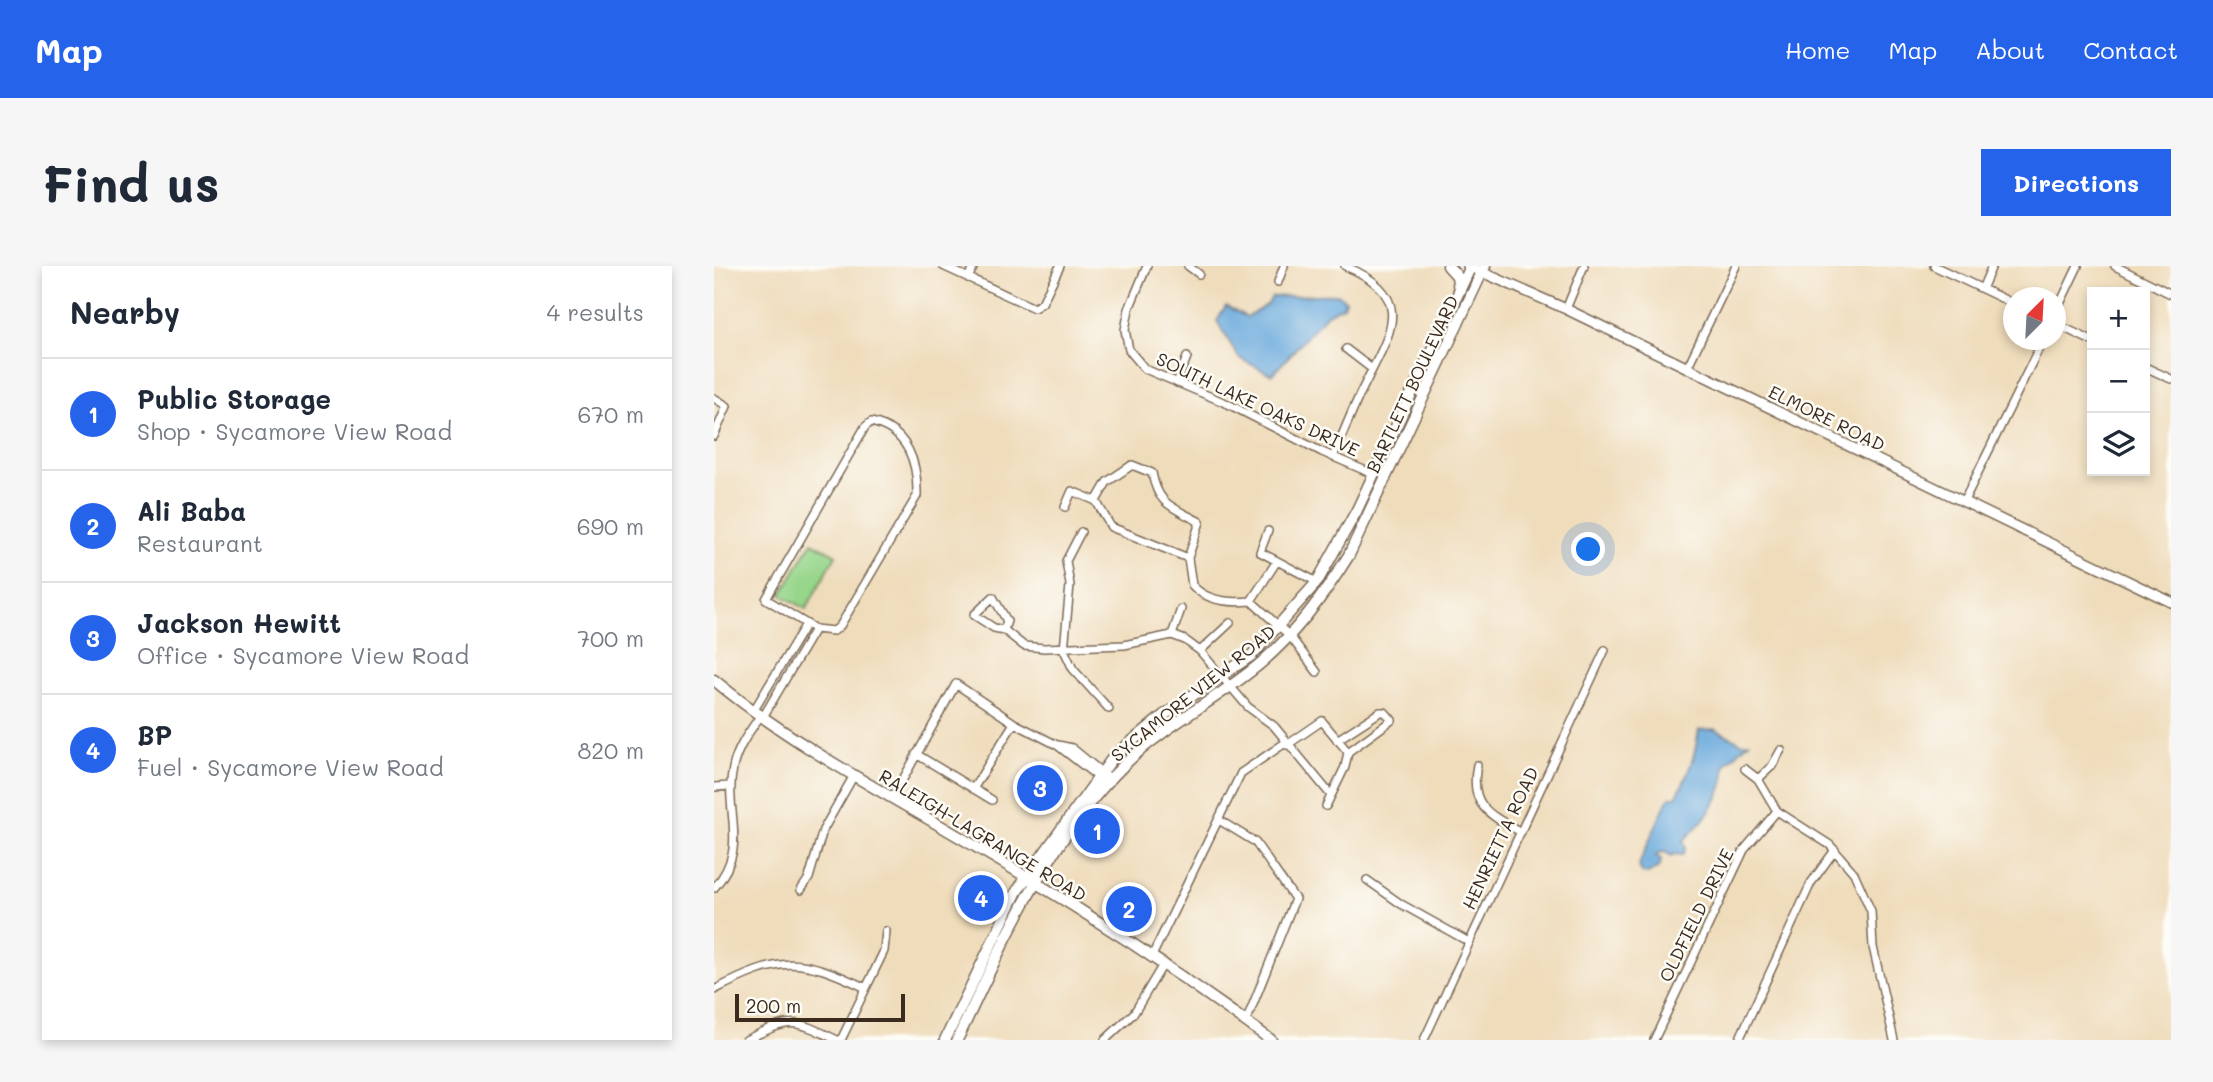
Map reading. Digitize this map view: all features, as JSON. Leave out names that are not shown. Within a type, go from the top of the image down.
[{"type":"main road","points":[[1448,266],[1457,276],[1459,291]]},
{"type":"main road","name":"BARTLETT BOULEVARD","points":[[1362,513],[1373,474],[1470,266]]},
{"type":"main road","name":"BARTLETT BOULEVARD","points":[[1362,513],[1425,393],[1484,269]]},
{"type":"main road","points":[[1414,388],[1425,393]]},
{"type":"main road","name":"SYCAMORE VIEW ROAD","points":[[1285,631],[1362,513]]},
{"type":"main road","name":"SYCAMORE VIEW ROAD","points":[[945,1040],[1026,877],[1126,763],[1226,681],[1252,655],[1285,631],[1332,583],[1349,555],[1362,513]]},
{"type":"main road","points":[[1337,549],[1349,555]]},
{"type":"main road","name":"RALEIGH-LAGRANGE ROAD","points":[[714,680],[853,777],[1153,954],[1271,1040]]},
{"type":"main road","name":"SYCAMORE VIEW ROAD","points":[[957,1040],[1059,838],[1079,801],[1099,774],[1114,756],[1137,736],[1226,681]]},
{"type":"main road","points":[[1079,801],[1089,807]]},
{"type":"street","points":[[943,266],[1037,307],[1060,266]]},
{"type":"street","points":[[968,278],[974,266]]},
{"type":"street","name":"SOUTH LAKE OAKS DRIVE","points":[[1147,266],[1125,325],[1126,340],[1133,357],[1145,369],[1240,409],[1333,457],[1373,474]]},
{"type":"street","points":[[1188,266],[1199,274]]},
{"type":"street","points":[[1278,282],[1284,266]]},
{"type":"street","points":[[1333,457],[1391,331],[1392,313],[1388,300],[1373,281],[1345,266]]},
{"type":"street","name":"ELMORE ROAD","points":[[1470,266],[1484,269],[2171,602]]},
{"type":"street","points":[[1566,309],[1584,266]]},
{"type":"street","points":[[1687,368],[1736,266]]},
{"type":"street","points":[[1934,266],[2003,299]]},
{"type":"street","points":[[1982,289],[1992,266]]},
{"type":"street","points":[[2066,291],[2078,266]]},
{"type":"street","points":[[2115,266],[2171,293]]},
{"type":"street","points":[[2066,329],[2087,339]]},
{"type":"street","points":[[1346,349],[1372,369]]},
{"type":"street","points":[[1964,501],[2037,350]]},
{"type":"street","points":[[1177,383],[1187,357]]},
{"type":"street","points":[[2150,369],[2171,379]]},
{"type":"street","points":[[714,398],[727,406],[714,436]]},
{"type":"street","points":[[876,423],[902,438],[917,477],[917,496],[840,626],[834,631],[815,629],[806,624],[766,598],[867,424],[876,423]]},
{"type":"street","points":[[1096,500],[1107,482],[1132,464],[1152,473],[1156,494],[1164,503],[1200,522],[1188,558],[1192,585],[1197,590],[1233,603],[1251,601],[1285,631],[1317,672]]},
{"type":"street","points":[[1065,507],[1072,491],[1096,500],[1111,527],[1188,558]]},
{"type":"street","points":[[1268,531],[1260,552],[1317,582]]},
{"type":"street","points":[[1080,532],[1066,561],[1070,585],[1065,650],[1073,669],[1108,709]]},
{"type":"street","points":[[1251,601],[1277,561]]},
{"type":"street","points":[[1004,630],[1007,621],[993,597],[974,615],[994,628],[1004,630],[1024,646],[1065,650],[1124,645],[1172,635],[1200,651],[1248,707],[1273,726],[1330,794]]},
{"type":"street","points":[[1172,635],[1181,609]]},
{"type":"street","points":[[1200,651],[1230,623]]},
{"type":"street","points":[[760,714],[782,666],[806,624]]},
{"type":"street","points":[[714,888],[725,873],[735,847],[731,786],[738,752],[815,629]]},
{"type":"street","name":"HENRIETTA ROAD","points":[[1424,1040],[1605,650]]},
{"type":"street","points":[[782,666],[790,671]]},
{"type":"street","points":[[892,799],[956,684],[1014,723],[1057,745],[1072,748],[1109,782]]},
{"type":"street","points":[[1326,806],[1345,767],[1348,752],[1392,723],[1385,712],[1380,712],[1337,740]]},
{"type":"street","points":[[1153,954],[1241,773],[1322,721],[1348,752]]},
{"type":"street","points":[[973,789],[1014,723]]},
{"type":"street","points":[[1758,779],[1770,768],[1781,750]]},
{"type":"street","points":[[916,754],[992,800]]},
{"type":"street","points":[[1477,765],[1473,785],[1476,798],[1500,820],[1521,832]]},
{"type":"street","points":[[1745,769],[1758,779],[1777,811],[1835,850],[1854,873],[1867,899],[1873,947],[1894,1040]]},
{"type":"street","points":[[801,890],[810,875],[823,830],[853,777]]},
{"type":"street","points":[[714,787],[731,786]]},
{"type":"street","name":"OLDFIELD DRIVE","points":[[1654,1040],[1744,851],[1777,811]]},
{"type":"street","points":[[1219,820],[1255,842],[1295,899],[1246,1022]]},
{"type":"street","points":[[1739,1040],[1811,883],[1835,850]]},
{"type":"street","points":[[1367,880],[1401,904],[1469,942]]},
{"type":"street","points":[[746,1040],[782,1023],[794,1022],[839,1040],[887,942],[886,931]]},
{"type":"street","points":[[714,990],[760,968],[789,963],[820,967],[866,988]]},
{"type":"street","points":[[1105,1040],[1134,1013],[1164,963]]},
{"type":"green space","points":[[812,542],[836,555],[806,609],[781,595]]},
{"type":"water","points":[[1338,294],[1345,300],[1343,306],[1327,314],[1272,375],[1239,358],[1217,321],[1226,306],[1247,317],[1268,304],[1272,297]]},
{"type":"water","points":[[1715,729],[1742,743],[1749,742],[1725,765],[1725,776],[1718,797],[1699,825],[1683,841],[1686,847],[1683,855],[1673,854],[1671,857],[1666,852],[1658,853],[1656,856],[1661,859],[1660,866],[1648,874],[1642,873],[1639,866],[1642,857],[1667,801],[1670,797],[1676,797],[1684,781],[1694,756],[1699,730]]},
{"type":"place","name":"Jackson Hewitt","points":[[1040,788]]},
{"type":"place","name":"Public Storage","points":[[1097,831]]},
{"type":"place","name":"BP","points":[[981,898]]},
{"type":"place","name":"Ali Baba","points":[[1129,909]]}]
